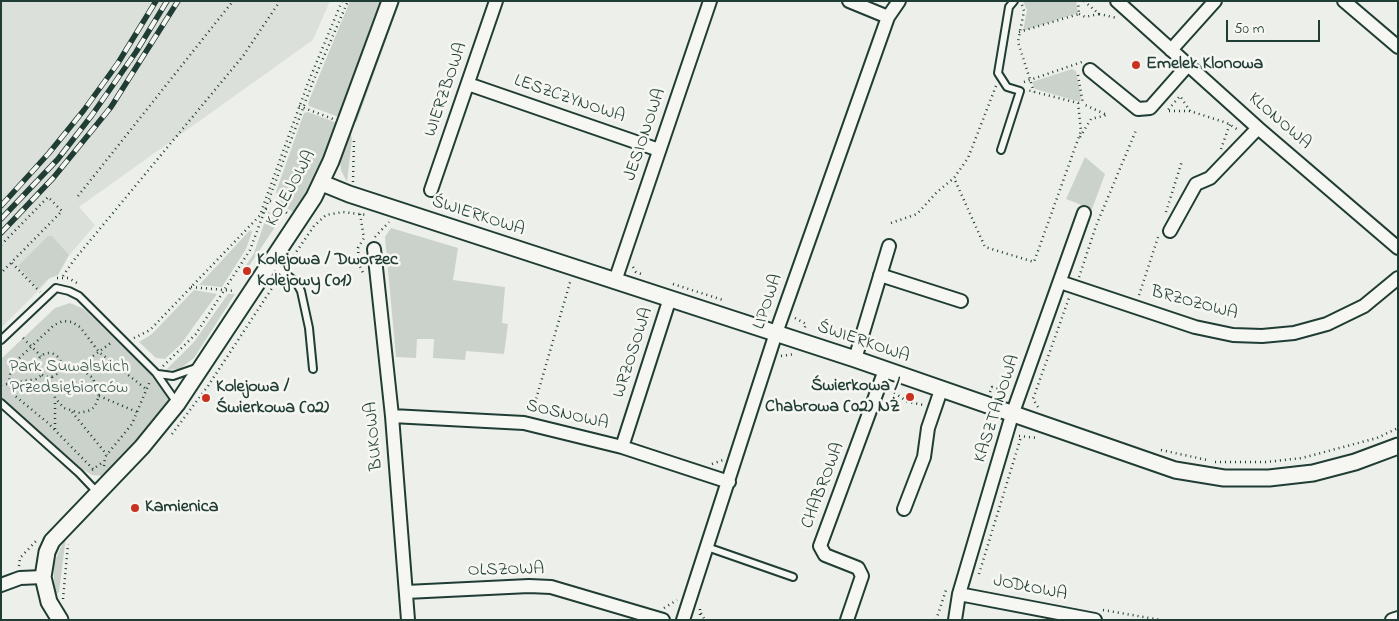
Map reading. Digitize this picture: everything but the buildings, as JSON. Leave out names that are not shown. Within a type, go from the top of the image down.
[{"type":"street","name":"KOLEJOWA","points":[[43,577],[46,558],[52,541],[142,447],[177,404],[212,353],[277,267],[322,182],[390,1]]},
{"type":"street","name":"WIERZBOWA","points":[[431,190],[496,1]]},
{"type":"street","name":"JESIONOWA","points":[[615,281],[710,1]]},
{"type":"street","points":[[849,1],[888,17]]},
{"type":"street","name":"LIPOWA","points":[[683,620],[776,333],[888,17],[899,1]]},
{"type":"street","name":"KLONOWA","points":[[1117,1],[1258,128],[1398,248]]},
{"type":"street","points":[[1171,50],[1215,1]]},
{"type":"street","points":[[1344,1],[1398,48]]},
{"type":"street","points":[[1090,70],[1138,109],[1150,108],[1188,65]]},
{"type":"street","name":"LESZCZYNOWA","points":[[468,84],[660,150]]},
{"type":"street","points":[[1166,228],[1196,184],[1210,178],[1258,128]]},
{"type":"street","name":"ŚWIERKOWA","points":[[322,182],[348,194],[615,281],[670,291],[776,333],[1175,470],[1224,478],[1269,478],[1313,473],[1355,462],[1398,446]]},
{"type":"street","name":"KASZTANOWA","points":[[955,620],[959,594],[1012,415],[1084,213]]},
{"type":"street","points":[[855,360],[889,246]]},
{"type":"street","name":"BUKOWA","points":[[374,248],[392,416],[408,620]]},
{"type":"street","points":[[880,275],[961,301]]},
{"type":"street","name":"BRZOZOWA","points":[[1060,282],[1195,327],[1233,334],[1262,336],[1294,333],[1327,324],[1364,306],[1398,278]]},
{"type":"street","name":"WRZOSOWA","points":[[622,447],[670,291]]},
{"type":"street","name":"CHABROWA","points":[[847,620],[862,576],[858,568],[825,555],[820,546],[885,370]]},
{"type":"street","points":[[904,509],[924,457],[928,428],[941,390]]},
{"type":"street","name":"SOSNOWA","points":[[392,416],[529,424],[622,447],[728,482]]},
{"type":"street","points":[[1,585],[20,578],[43,577],[49,602],[60,620]]},
{"type":"street","name":"OLSZOWA","points":[[406,592],[529,586],[552,587],[661,615]]},
{"type":"street","name":"JODŁOWA","points":[[959,594],[1095,620]]},
{"type":"street","points":[[1392,620],[1398,619]]},
{"type":"lane","points":[[1002,150],[1020,91],[1007,87],[999,74],[1009,7],[1014,1]]},
{"type":"lane","points":[[277,267],[296,282],[304,301],[312,369]]},
{"type":"lane","points":[[1,340],[56,288],[79,296],[157,373],[177,404]]},
{"type":"lane","points":[[157,373],[173,376],[182,375],[200,365],[212,353]]},
{"type":"lane","points":[[1,403],[79,473],[98,493]]},
{"type":"lane","points":[[707,547],[794,577]]},
{"type":"path","points":[[78,196],[233,1]]},
{"type":"path","points":[[56,288],[74,260],[243,56],[280,1]]},
{"type":"path","points":[[261,213],[300,106],[342,1]]},
{"type":"path","points":[[88,473],[103,462],[107,454],[128,431],[146,389],[157,373],[196,334],[246,257],[268,207],[304,107],[348,1]]},
{"type":"path","points":[[1021,1],[1024,11],[1019,32],[1020,50],[1034,92]]},
{"type":"path","points":[[1078,1],[1079,14]]},
{"type":"path","points":[[1019,32],[1079,14],[1085,17],[1099,14],[1084,1]]},
{"type":"path","points":[[1075,64],[1083,104]]},
{"type":"path","points":[[891,223],[918,214],[937,192],[954,178],[968,158],[999,74]]},
{"type":"path","points":[[1025,90],[1083,104],[1106,115],[1091,119],[1084,135],[1080,138]]},
{"type":"path","points":[[1190,111],[1180,96],[1167,111],[1190,111],[1229,126]]},
{"type":"path","points":[[954,178],[985,247],[1034,262],[1080,138],[1078,103]]},
{"type":"path","points":[[300,106],[345,123]]},
{"type":"path","points":[[1042,409],[1037,407],[1033,399],[1096,226],[1137,128]]},
{"type":"path","points":[[355,137],[352,180],[356,186]]},
{"type":"path","points":[[1164,216],[1182,161]]},
{"type":"path","points":[[1,244],[48,197],[62,211],[2,272]]},
{"type":"path","points":[[270,201],[277,204],[293,217]]},
{"type":"path","points":[[128,335],[132,339],[146,332],[268,207]]},
{"type":"path","points":[[166,439],[208,386],[277,267],[321,218],[337,212],[360,214],[375,218]]},
{"type":"path","points":[[281,221],[286,213]]},
{"type":"path","points":[[360,214],[364,238],[373,239],[389,222]]},
{"type":"path","points":[[382,220],[396,224]]},
{"type":"path","points":[[1138,300],[1166,228]]},
{"type":"path","points":[[622,259],[630,261],[636,272],[649,276]]},
{"type":"path","points":[[12,263],[40,292]]},
{"type":"path","points":[[529,424],[574,268]]},
{"type":"path","points":[[52,280],[63,277],[73,280],[85,290]]},
{"type":"path","points":[[191,287],[234,292],[239,284]]},
{"type":"path","points":[[33,298],[46,286]]},
{"type":"path","points":[[670,291],[712,296],[724,301]]},
{"type":"path","points":[[750,310],[757,311]]},
{"type":"path","points":[[93,468],[55,429],[19,400],[9,384],[11,366],[30,345],[54,325],[68,321],[80,327],[99,352],[146,389]]},
{"type":"path","points":[[23,338],[41,356]]},
{"type":"path","points":[[77,368],[115,339]]},
{"type":"path","points":[[42,375],[38,366],[41,356],[49,352],[57,355],[62,362],[61,368],[52,377]]},
{"type":"path","points":[[61,368],[77,368],[93,378],[98,388],[99,396],[91,410],[80,413],[72,412]]},
{"type":"path","points":[[1,385],[36,379],[42,375],[52,377]]},
{"type":"path","points":[[52,377],[55,398],[55,429]]},
{"type":"path","points":[[99,396],[137,412]]},
{"type":"path","points":[[55,398],[72,412],[107,454]]},
{"type":"path","points":[[1153,448],[1216,462],[1266,462],[1302,458],[1340,450],[1377,438],[1398,428]]},
{"type":"path","points":[[978,576],[1021,436]]},
{"type":"path","points":[[103,462],[114,476]]},
{"type":"path","points":[[64,603],[69,541]]},
{"type":"path","points":[[661,615],[678,599]]},
{"type":"path","points":[[701,613],[705,620]]},
{"type":"shaded area","points":[[1,1],[330,1],[313,40],[79,207],[95,225],[42,287],[1,328]]},
{"type":"green space","points":[[350,1],[381,1],[339,117],[309,106],[308,103]]},
{"type":"green space","points":[[397,1],[400,1],[357,121],[354,122]]},
{"type":"green space","points":[[1023,1],[1076,1],[1078,13],[1023,31],[1027,10]]},
{"type":"green space","points":[[1072,69],[1076,71],[1081,96],[1080,102],[1035,89],[1032,82]]},
{"type":"green space","points":[[308,112],[337,123],[317,175],[295,213],[283,206],[276,192],[304,113]]},
{"type":"green space","points":[[350,130],[352,139],[347,182],[341,170],[340,160]]},
{"type":"green space","points":[[1085,157],[1105,174],[1092,209],[1066,199]]},
{"type":"green space","points":[[268,212],[274,212],[279,216],[279,221],[247,269],[245,267],[254,253]]},
{"type":"green space","points":[[391,228],[458,248],[453,280],[505,287],[502,323],[508,324],[504,354],[466,351],[465,360],[433,358],[434,339],[417,339],[416,358],[396,357],[385,237]]},
{"type":"green space","points":[[250,230],[252,232],[246,249],[222,287],[199,285]]},
{"type":"green space","points":[[48,236],[52,236],[69,255],[58,275],[48,279],[38,289],[18,266]]},
{"type":"green space","points":[[194,290],[217,294],[181,344],[165,359],[156,358],[139,342],[152,334]]},
{"type":"green space","points":[[228,294],[235,294],[194,358],[180,369],[166,370],[194,342]]},
{"type":"green space","name":"Park Suwalskich Przedsiębiorców","points":[[70,303],[84,309],[161,385],[168,399],[168,404],[140,438],[103,476],[92,475],[82,469],[1,397],[1,359],[55,308]]},
{"type":"green space","points":[[66,536],[59,592],[55,595],[53,565]]},
{"type":"railway","points":[[1,206],[49,153],[84,110],[118,63],[156,1]]},
{"type":"railway","points":[[1,219],[58,159],[92,115],[136,52],[167,1]]},
{"type":"railway","points":[[1,233],[54,177],[111,107],[178,1]]},
{"type":"place","name":"Emelek Klonowa","points":[[1136,65]]},
{"type":"place","name":"Kolejowa / Dworzec Kolejowy (01)","points":[[247,271]]},
{"type":"place","name":"Świerkowa / Chabrowa (02) NŻ","points":[[910,397]]},
{"type":"place","name":"Kolejowa / Świerkowa (02)","points":[[206,398]]},
{"type":"place","name":"Kamienica","points":[[135,508]]}]
